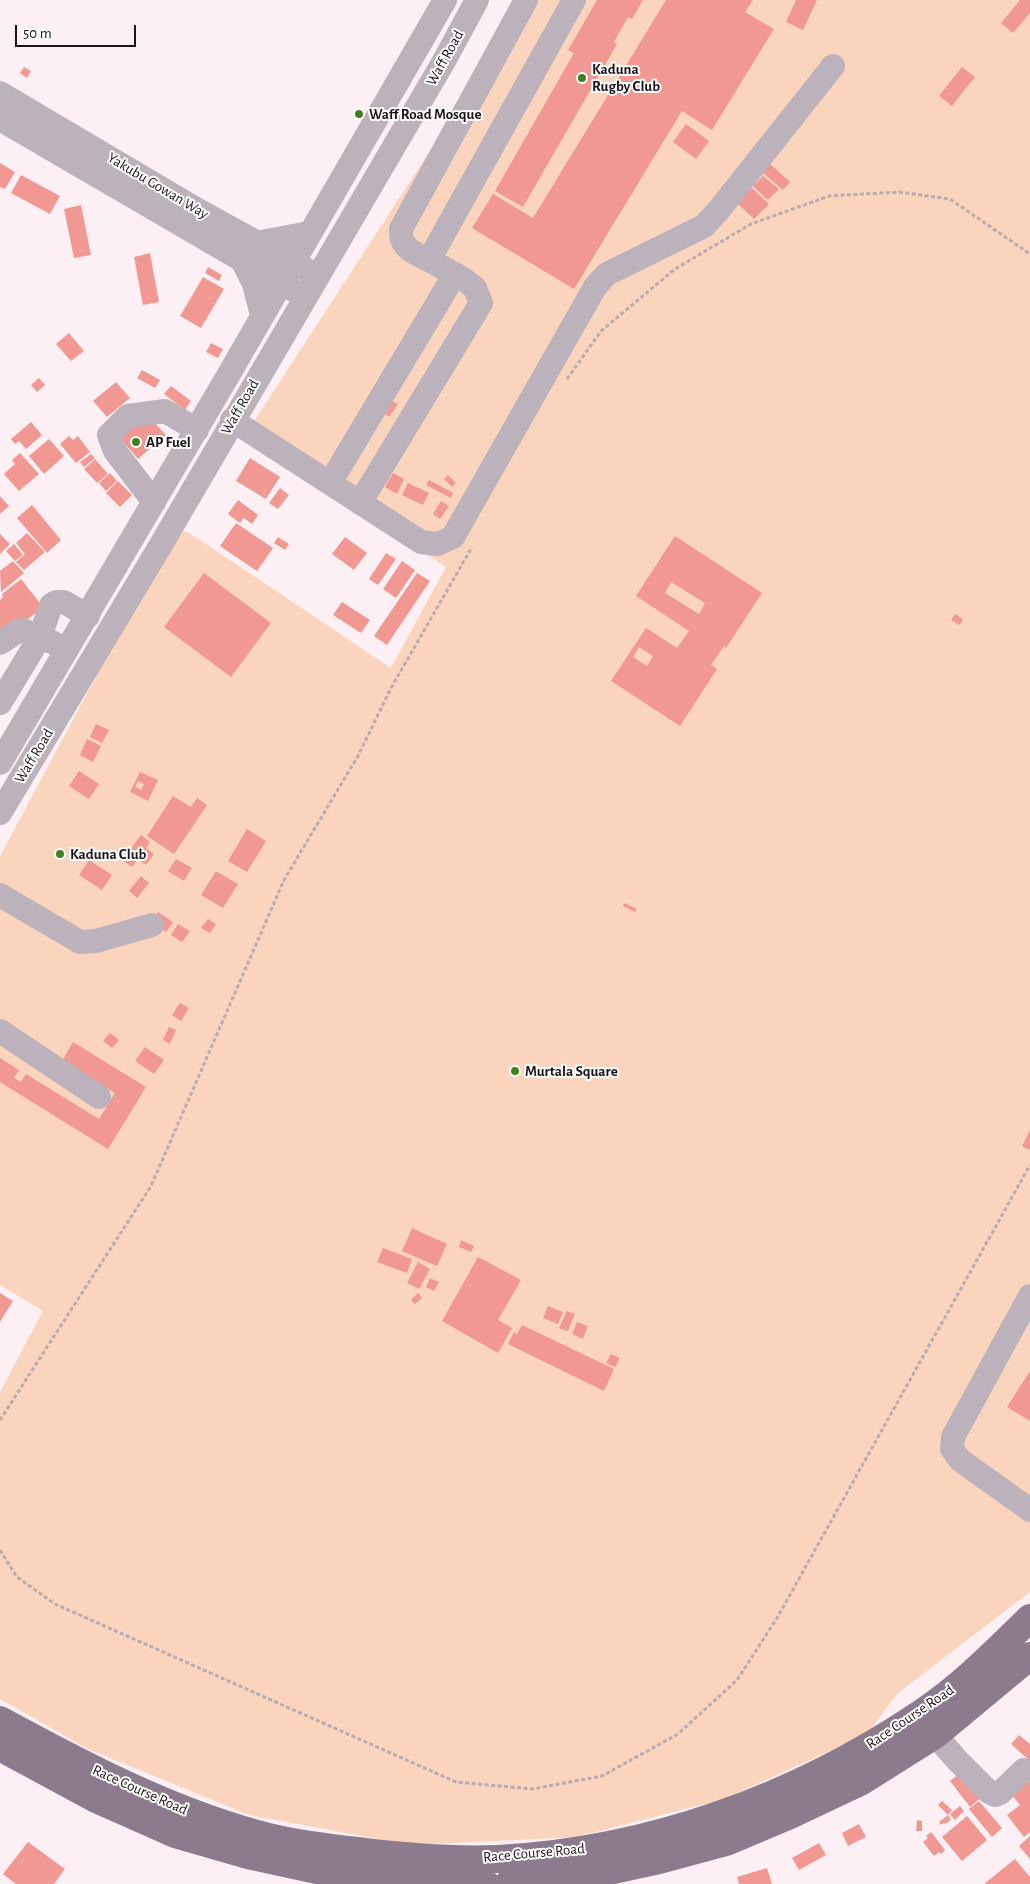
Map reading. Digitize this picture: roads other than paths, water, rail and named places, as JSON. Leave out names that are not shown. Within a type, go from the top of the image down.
[{"type":"main road","name":"Race Course Road","points":[[0,1720],[110,1778],[191,1813],[260,1835],[410,1858],[497,1859],[578,1851],[650,1836],[712,1819],[780,1792],[850,1758],[921,1714],[960,1683],[1030,1618]]},
{"type":"main road","name":"Race Course Road","points":[[508,1884],[586,1876],[659,1860],[726,1842],[790,1815],[862,1781],[935,1736],[1030,1656]]},
{"type":"main road","name":"Race Course Road","points":[[0,1747],[96,1800],[166,1830],[248,1855],[335,1874],[415,1882],[486,1884]]},
{"type":"street","name":"Waff Road","points":[[0,764],[282,283],[309,233],[445,0]]},
{"type":"street","name":"Waff Road","points":[[0,813],[162,543],[232,420],[444,61],[477,0]]},
{"type":"street","points":[[360,503],[481,303],[475,288],[455,274],[404,245],[400,240],[400,229],[526,0]]},
{"type":"street","points":[[429,260],[574,0]]},
{"type":"street","points":[[232,420],[421,542],[438,544],[453,537],[595,287],[607,274],[704,226],[833,66]]},
{"type":"street","name":"Yakubu Gowan Way","points":[[0,92],[196,210],[249,251],[282,283],[305,298]]},
{"type":"street","name":"Yakubu Gowan Way","points":[[0,119],[249,251],[293,263],[318,276]]},
{"type":"street","points":[[262,315],[254,284],[249,251],[309,233]]},
{"type":"street","points":[[330,484],[455,274]]},
{"type":"street","points":[[154,502],[115,451],[109,436],[128,416],[165,411],[196,430]]},
{"type":"street","points":[[0,703],[40,637],[51,605],[56,602],[64,602],[88,616]]},
{"type":"street","points":[[0,642],[18,631],[26,630],[68,649]]},
{"type":"street","points":[[0,895],[80,942],[96,941],[152,925]]},
{"type":"street","points":[[0,1031],[99,1097]]},
{"type":"street","points":[[1030,1296],[953,1437],[952,1449],[960,1460],[1030,1510]]},
{"type":"street","points":[[935,1736],[989,1792],[995,1795],[1000,1793],[1024,1770]]},
{"type":"place","name":"Kaduna Rugby Club","points":[[582,78]]},
{"type":"place","name":"Waff Road Mosque","points":[[359,114]]},
{"type":"place","name":"AP Fuel","points":[[136,442]]},
{"type":"place","name":"Kaduna Club","points":[[60,854]]},
{"type":"place","name":"Murtala Square","points":[[515,1071]]}]
